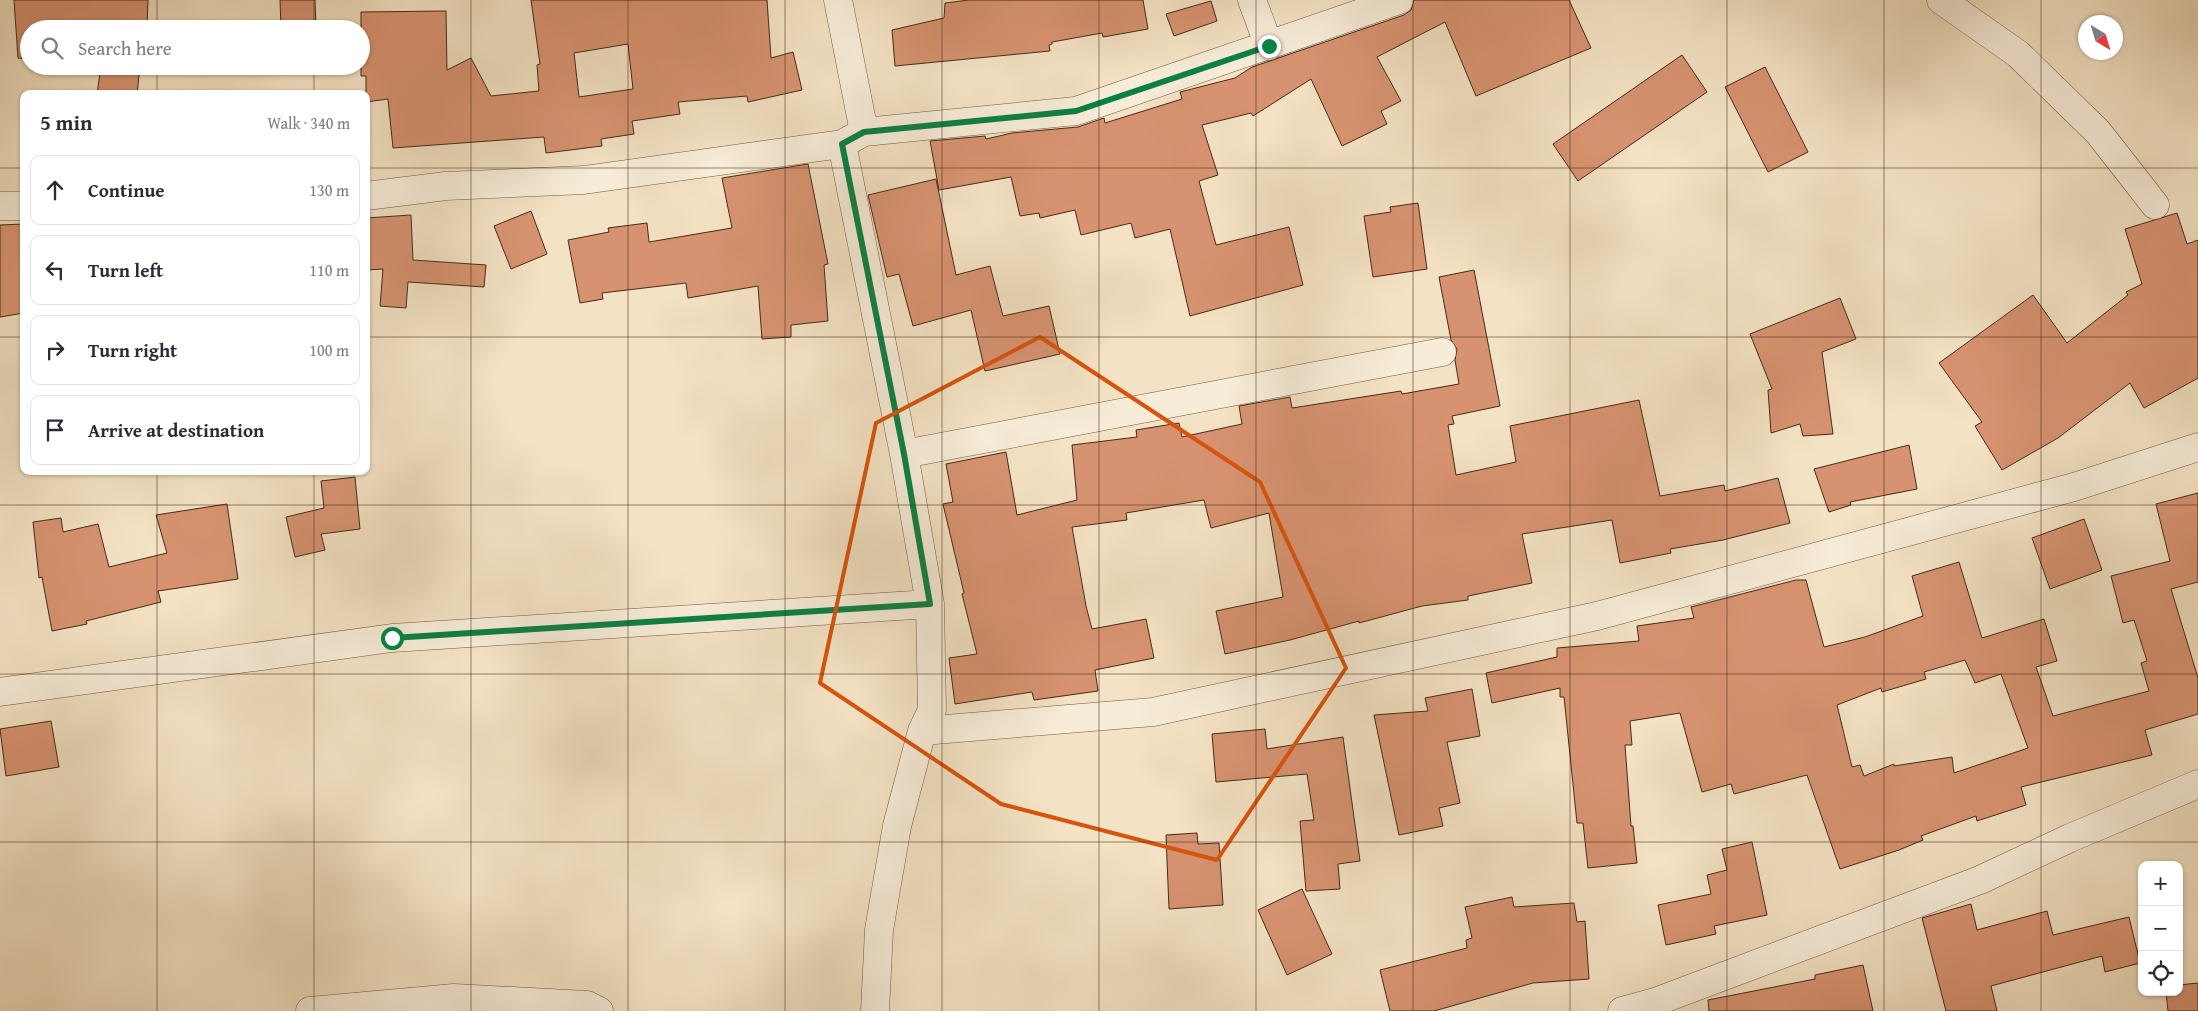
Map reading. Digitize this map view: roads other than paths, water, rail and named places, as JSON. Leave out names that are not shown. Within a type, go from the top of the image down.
[{"type":"street","points":[[838,0],[853,138],[930,604],[932,710],[922,732],[896,826],[879,930],[875,1011]]},
{"type":"street","points":[[1252,0],[1269,46]]},
{"type":"street","points":[[370,196],[446,186],[584,180],[853,138],[1076,111],[1399,0]]},
{"type":"street","points":[[1941,0],[2018,54],[2098,132],[2156,205]]},
{"type":"street","points":[[0,206],[20,206]]},
{"type":"street","points":[[904,454],[1442,352]]},
{"type":"street","points":[[922,732],[1153,712],[1597,616],[2074,487],[2198,447]]},
{"type":"street","points":[[0,692],[392,638],[930,604]]},
{"type":"street","points":[[1622,1011],[1655,1002],[1980,880],[2078,834],[2198,784]]},
{"type":"street","points":[[310,1011],[454,998],[587,1005],[599,1011]]}]
